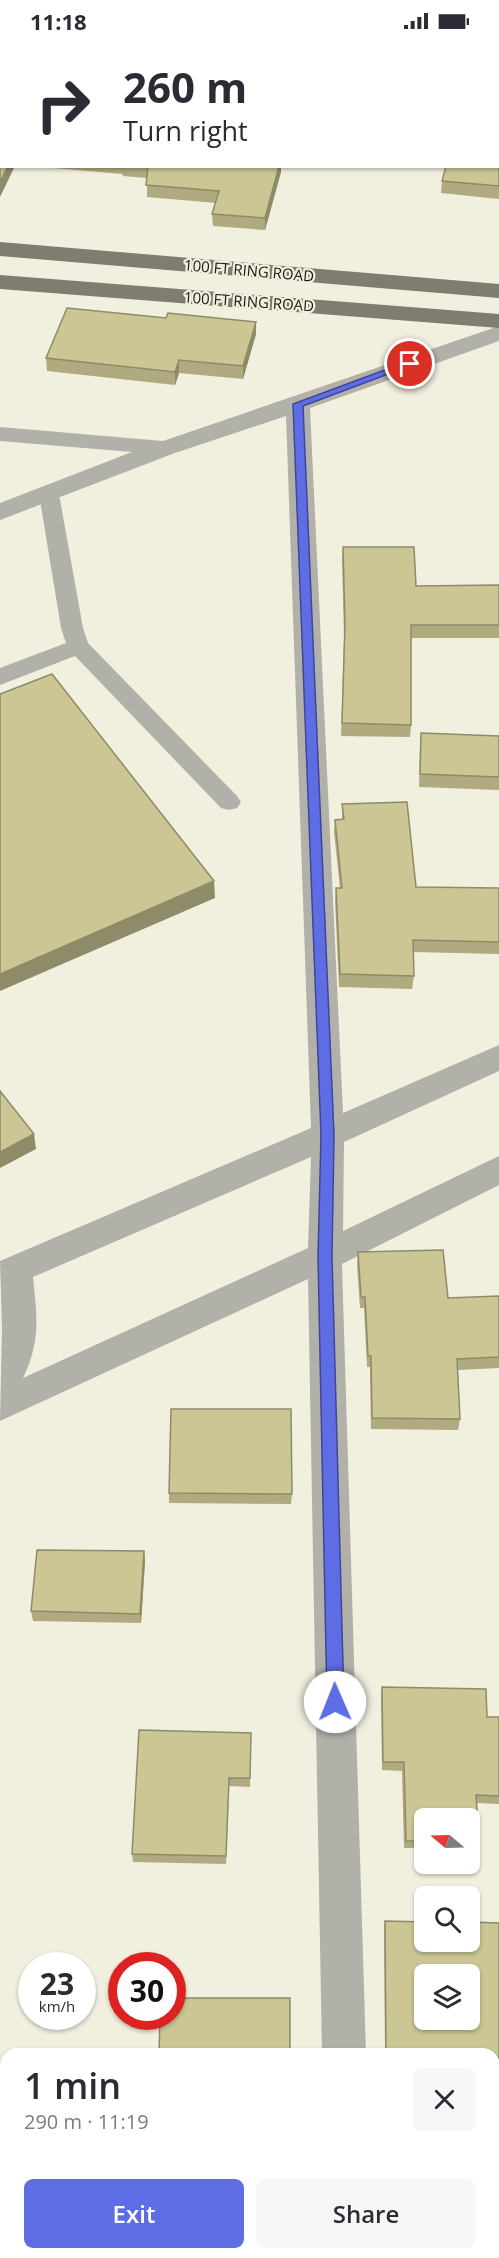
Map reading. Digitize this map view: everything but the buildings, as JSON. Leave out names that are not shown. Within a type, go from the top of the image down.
[{"type":"main road","name":"100 FT RING ROAD","points":[[0,249],[499,291]]},
{"type":"main road","name":"100 FT RING ROAD","points":[[0,282],[499,321]]},
{"type":"street","points":[[0,512],[166,448],[499,333]]},
{"type":"street","points":[[298,404],[328,1135],[325,1256],[344,2048]]},
{"type":"street","points":[[0,434],[166,448]]},
{"type":"street","points":[[69,440],[106,472]]},
{"type":"street","points":[[0,1379],[14,1362],[19,1346],[7,1273],[328,1135],[499,1057]]},
{"type":"street","points":[[0,1405],[325,1256],[499,1170]]},
{"type":"lane","points":[[49,494],[72,628],[78,646],[229,802]]},
{"type":"lane","points":[[0,677],[78,646]]},
{"type":"route","points":[[335,1702],[325,1256],[328,1135],[298,404],[410,364]]}]
